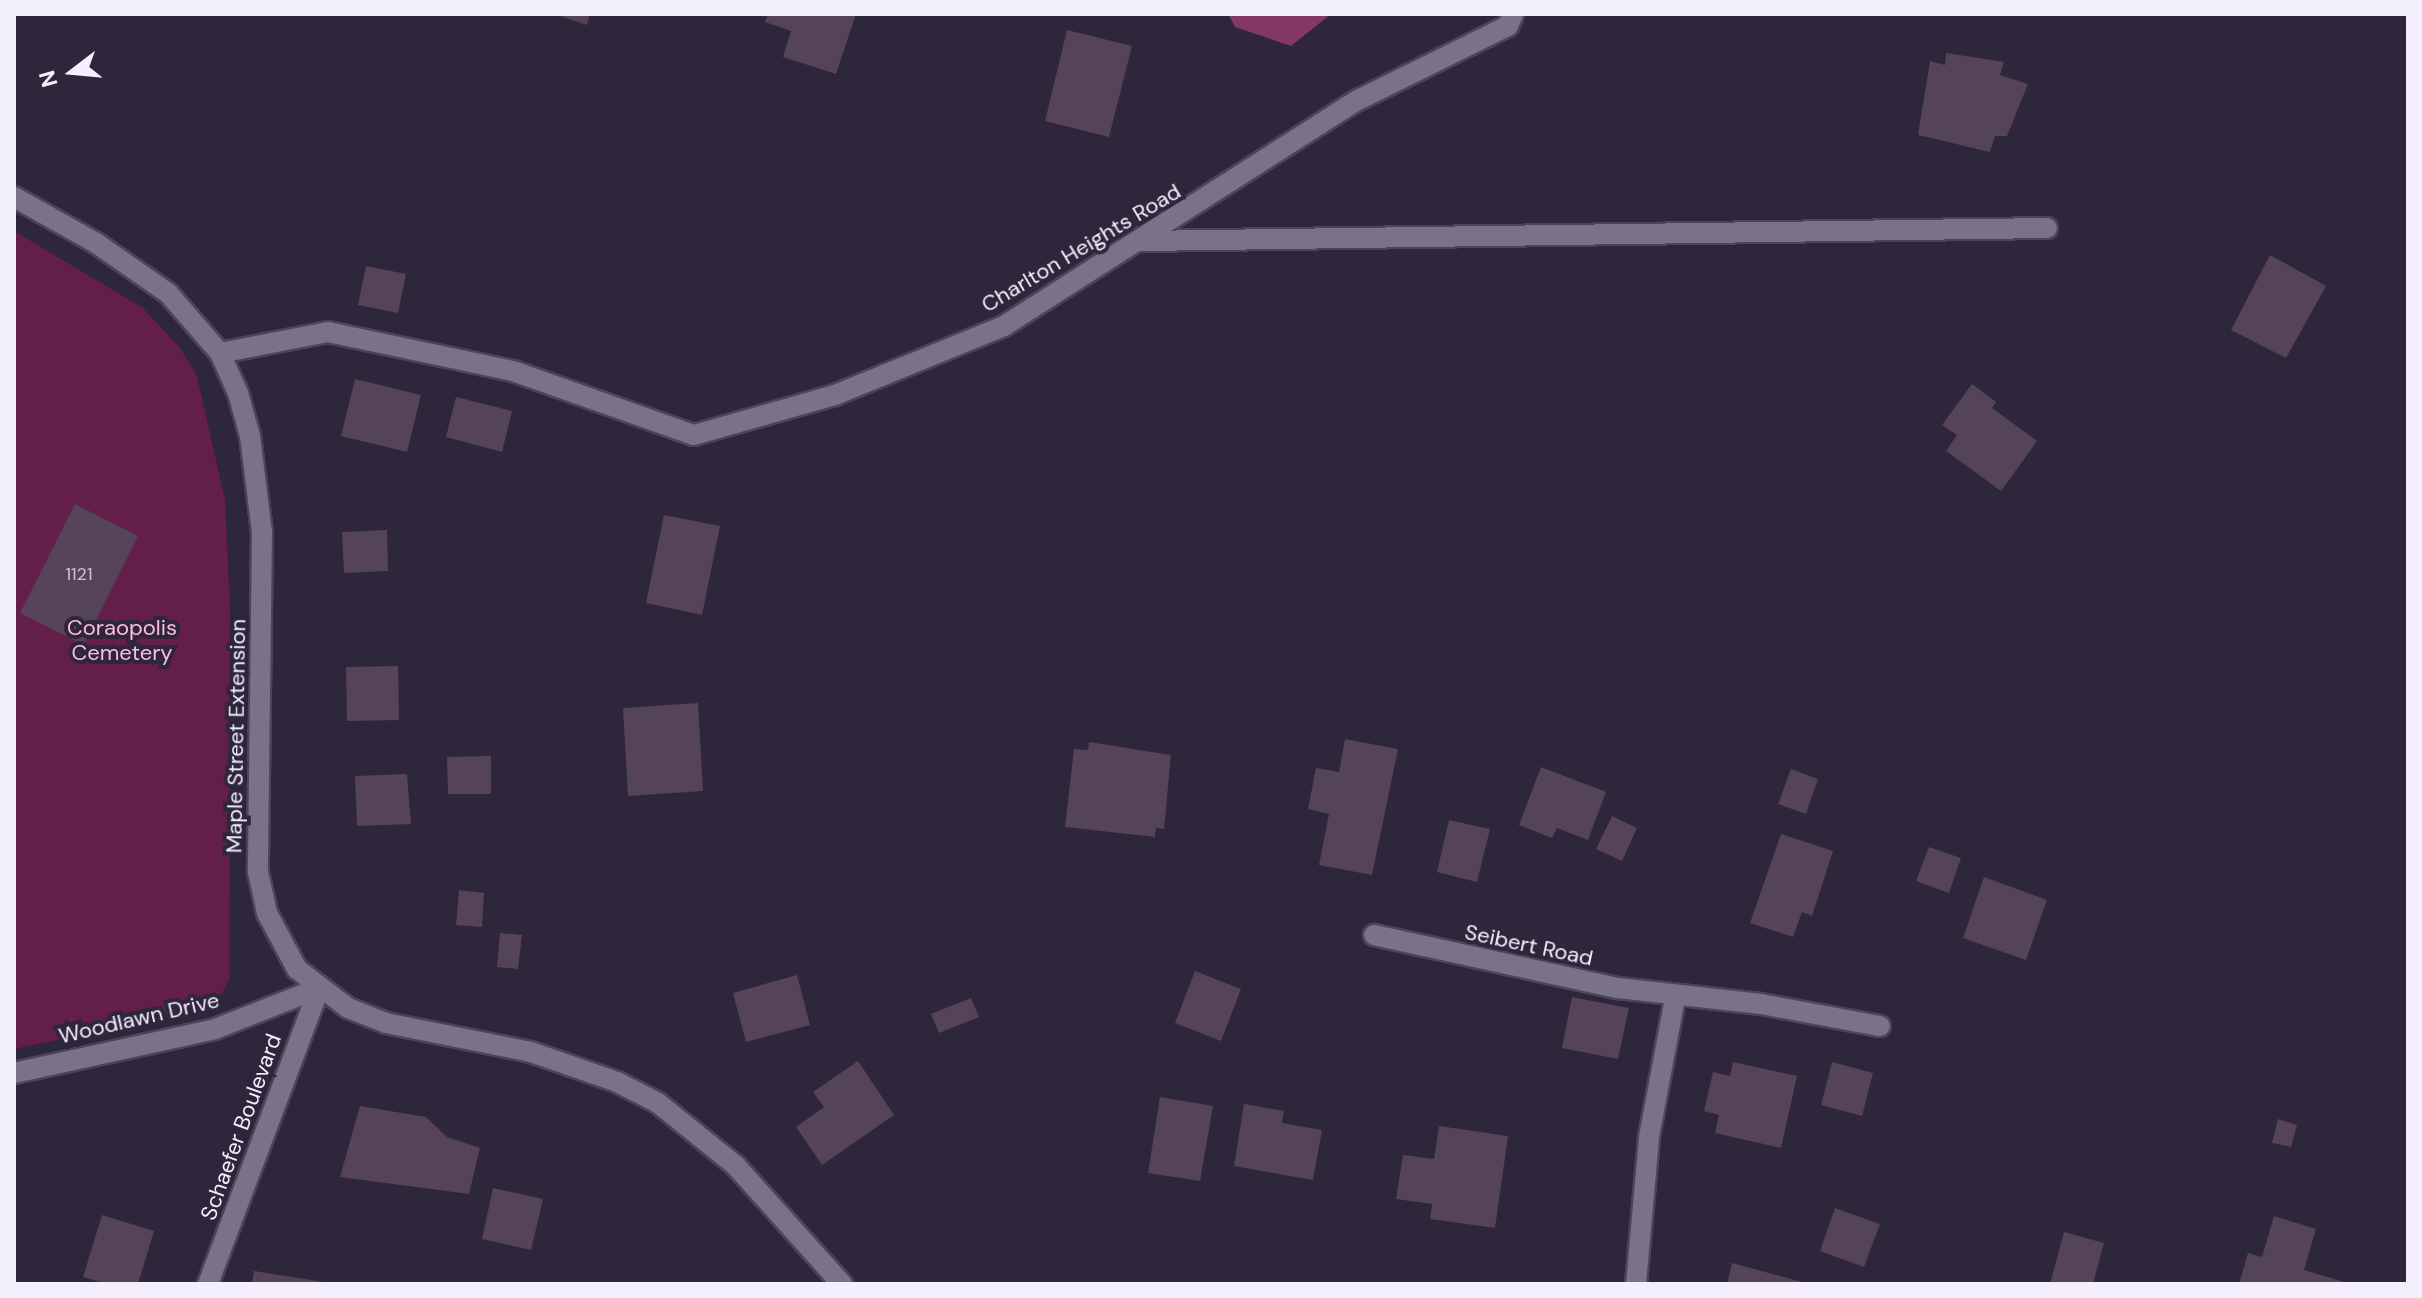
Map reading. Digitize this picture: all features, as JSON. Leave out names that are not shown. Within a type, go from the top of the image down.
[{"type":"street","name":"Charlton Heights Road","points":[[220,353],[328,332],[513,371],[694,435],[835,395],[1004,326],[1358,100],[1508,26],[1513,14]]},
{"type":"street","name":"Maple Street Extension","points":[[14,197],[136,269],[168,293],[220,353],[250,436],[262,532],[258,872],[280,943],[319,988],[386,1023],[531,1052],[617,1082],[658,1103],[736,1166],[842,1284]]},
{"type":"street","points":[[1141,241],[2047,228]]},
{"type":"street","name":"Seibert Road","points":[[1374,935],[1675,998],[1761,1004],[1880,1026]]},
{"type":"street","name":"Woodlawn Drive","points":[[14,1073],[215,1029],[319,988]]},
{"type":"street","name":"Schaefer Boulevard","points":[[208,1284],[319,988]]},
{"type":"street","points":[[1636,1284],[1649,1137],[1675,998]]},
{"type":"green space","name":"Coraopolis Cemetery","points":[[14,231],[143,308],[180,348],[197,376],[225,500],[230,607],[229,980],[222,993],[185,1013],[14,1049]]},
{"type":"shaded area","points":[[1228,14],[1331,14],[1291,46],[1235,27]]},
{"type":"building","points":[[554,14],[590,14],[587,25]]},
{"type":"building","points":[[768,14],[856,14],[836,74],[783,57],[791,31],[765,22]]},
{"type":"building","points":[[1067,30],[1132,46],[1109,137],[1045,121]]},
{"type":"building","points":[[1946,53],[2004,62],[2000,75],[2028,84],[2007,136],[1995,136],[1990,152],[1918,135],[1930,61],[1945,65]]},
{"type":"building","points":[[2270,255],[2326,286],[2286,358],[2231,330]]},
{"type":"building","points":[[366,266],[406,274],[398,313],[358,305]]},
{"type":"building","points":[[355,379],[421,395],[407,452],[341,436]]},
{"type":"building","points":[[1972,384],[1996,402],[1992,408],[2037,441],[2001,491],[1946,451],[1957,435],[1942,425]]},
{"type":"building","points":[[456,397],[512,411],[502,452],[446,437]]},
{"type":"building","points":[[75,504],[138,536],[84,645],[20,613]]},
{"type":"building","points":[[664,515],[720,526],[702,615],[646,603]]},
{"type":"building","points":[[387,530],[388,571],[344,573],[342,532]]},
{"type":"building","points":[[398,666],[399,720],[347,721],[346,667]]},
{"type":"building","points":[[698,703],[703,791],[628,796],[623,708]]},
{"type":"building","points":[[1345,739],[1398,749],[1372,875],[1319,865],[1329,814],[1308,809],[1316,768],[1339,772]]},
{"type":"building","points":[[1089,742],[1171,755],[1164,829],[1156,828],[1155,837],[1065,827],[1074,749],[1088,750]]},
{"type":"building","points":[[491,756],[491,794],[448,794],[447,757]]},
{"type":"building","points":[[1541,767],[1606,792],[1588,840],[1557,828],[1552,838],[1519,825]]},
{"type":"building","points":[[1791,769],[1818,779],[1806,814],[1778,804]]},
{"type":"building","points":[[407,774],[411,824],[357,826],[355,776]]},
{"type":"building","points":[[1612,816],[1637,828],[1622,861],[1596,849]]},
{"type":"building","points":[[1449,820],[1490,829],[1477,882],[1437,872]]},
{"type":"building","points":[[1781,834],[1833,851],[1812,916],[1802,912],[1793,937],[1750,923]]},
{"type":"building","points":[[1929,847],[1961,858],[1949,893],[1916,881]]},
{"type":"building","points":[[1984,877],[2047,900],[2026,960],[1963,938]]},
{"type":"building","points":[[459,890],[484,893],[482,927],[456,925]]},
{"type":"building","points":[[500,933],[522,935],[518,969],[497,967]]},
{"type":"building","points":[[1195,971],[1241,989],[1221,1041],[1175,1023]]},
{"type":"building","points":[[797,975],[810,1025],[746,1042],[733,993]]},
{"type":"building","points":[[1572,997],[1629,1008],[1618,1059],[1562,1048]]},
{"type":"building","points":[[971,998],[979,1017],[939,1033],[931,1014]]},
{"type":"building","points":[[858,1061],[894,1115],[822,1165],[796,1127],[824,1107],[813,1092]]},
{"type":"building","points":[[1733,1062],[1797,1076],[1781,1148],[1715,1133],[1719,1115],[1704,1111],[1713,1072],[1730,1076]]},
{"type":"building","points":[[1832,1062],[1873,1073],[1862,1116],[1821,1105]]},
{"type":"building","points":[[1160,1097],[1213,1106],[1200,1181],[1148,1173]]},
{"type":"building","points":[[1244,1104],[1284,1111],[1282,1123],[1322,1130],[1313,1180],[1234,1166]]},
{"type":"building","points":[[360,1106],[426,1117],[447,1137],[480,1148],[469,1194],[340,1177]]},
{"type":"building","points":[[2278,1119],[2297,1125],[2291,1147],[2272,1143]]},
{"type":"building","points":[[1439,1126],[1508,1136],[1495,1228],[1430,1219],[1432,1204],[1396,1199],[1403,1155],[1434,1159]]},
{"type":"building","points":[[493,1188],[543,1199],[531,1250],[482,1239]]},
{"type":"building","points":[[1835,1208],[1880,1224],[1864,1267],[1820,1251]]},
{"type":"building","points":[[102,1215],[154,1231],[138,1284],[107,1284],[83,1277]]},
{"type":"building","points":[[2274,1216],[2316,1229],[2304,1270],[2351,1284],[2239,1284],[2248,1253],[2262,1257]]},
{"type":"building","points":[[2064,1232],[2104,1243],[2093,1284],[2050,1284]]},
{"type":"building","points":[[1732,1263],[1806,1283],[1806,1284],[1727,1284]]},
{"type":"building","points":[[254,1271],[324,1282],[324,1284],[252,1284]]}]
